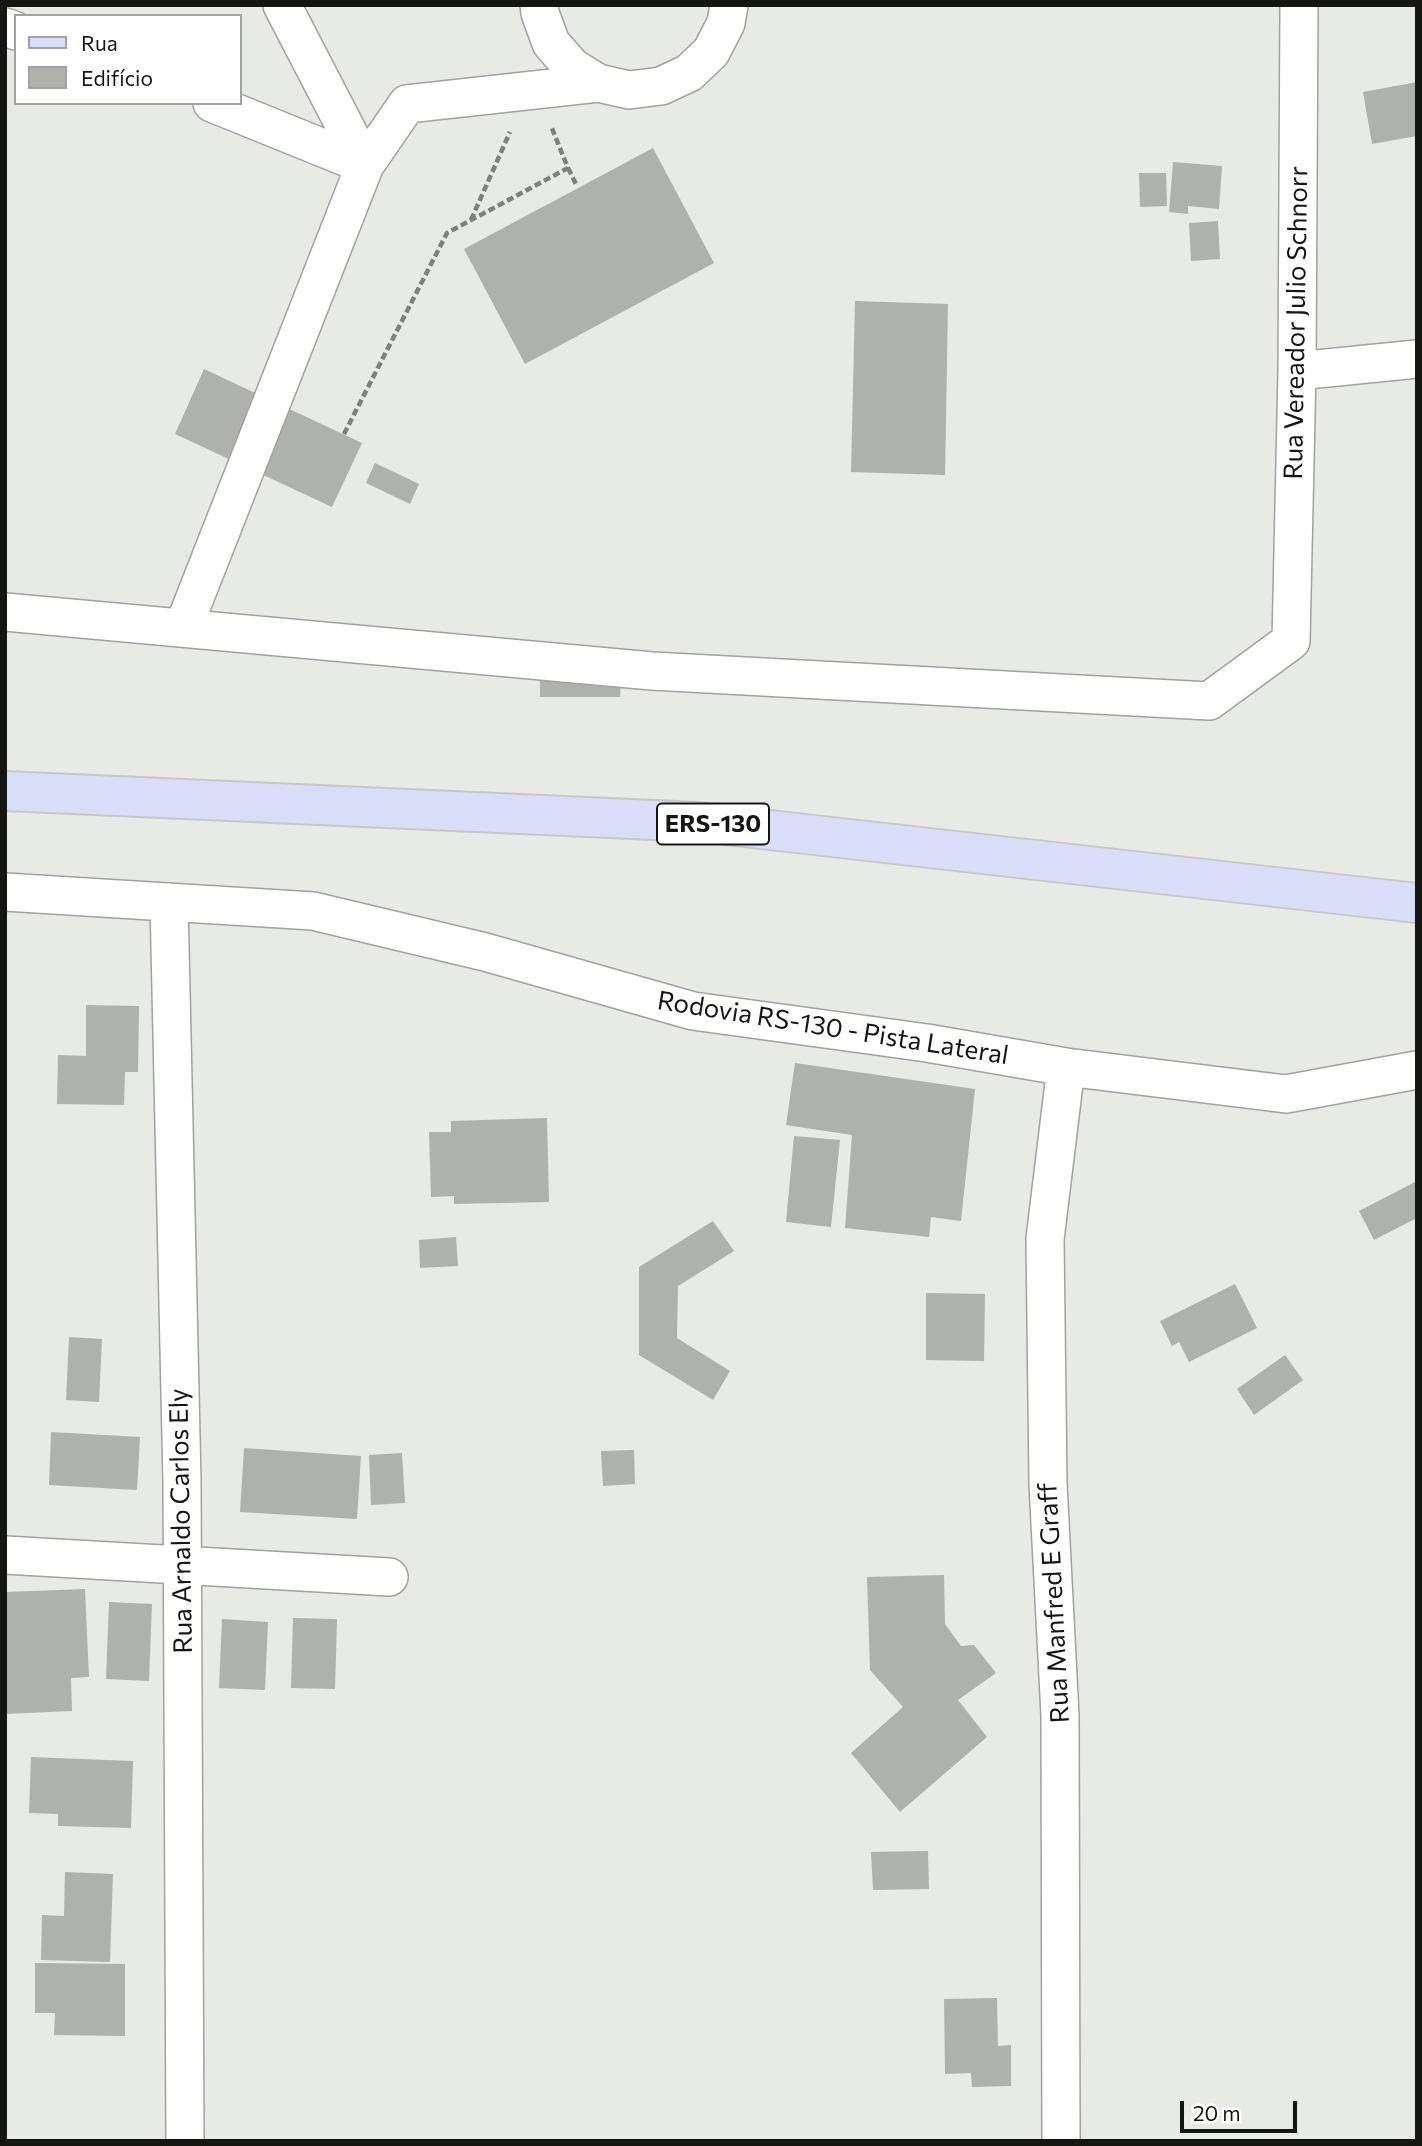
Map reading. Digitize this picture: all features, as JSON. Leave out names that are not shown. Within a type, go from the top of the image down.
[{"type":"main road","name":"ERS-130","points":[[5,791],[699,822],[1417,903]]},
{"type":"street","points":[[282,5],[365,165]]},
{"type":"street","points":[[539,5],[551,43],[572,67],[598,83]]},
{"type":"street","points":[[5,612],[183,628],[365,165],[407,104],[598,83],[629,90],[661,86],[689,74],[711,51],[726,23],[729,5]]},
{"type":"street","name":"Rua Vereador Julio Schnorr","points":[[183,628],[652,671],[1209,701],[1291,641],[1297,371],[1299,5]]},
{"type":"street","points":[[217,105],[365,165]]},
{"type":"street","points":[[1297,371],[1417,359]]},
{"type":"street","name":"Rodovia RS-130 - Pista Lateral","points":[[5,892],[313,911],[485,952],[693,1011],[927,1043],[1066,1067],[1286,1094],[1417,1070]]},
{"type":"street","name":"Rua Arnaldo Carlos Ely","points":[[169,902],[182,1481],[185,2141]]},
{"type":"street","name":"Rua Manfred E Graff","points":[[1061,2141],[1060,1715],[1048,1484],[1045,1239],[1066,1067]]},
{"type":"street","points":[[5,1555],[389,1577]]},
{"type":"path","points":[[532,90],[577,186]]},
{"type":"path","points":[[470,220],[532,90]]},
{"type":"path","points":[[344,434],[447,233],[568,168]]},
{"type":"building","points":[[1417,82],[1417,136],[1372,144],[1363,92]]},
{"type":"building","points":[[653,148],[714,263],[525,364],[464,249]]},
{"type":"building","points":[[1173,162],[1222,166],[1219,209],[1188,206],[1188,214],[1169,212]]},
{"type":"building","points":[[1139,173],[1166,173],[1167,206],[1140,207]]},
{"type":"building","points":[[1218,221],[1220,259],[1191,261],[1189,223]]},
{"type":"building","points":[[855,301],[948,304],[945,475],[851,472]]},
{"type":"building","points":[[204,369],[362,443],[332,507],[175,434]]},
{"type":"building","points":[[375,463],[419,484],[410,504],[366,483]]},
{"type":"building","points":[[540,676],[621,677],[620,697],[540,697]]},
{"type":"building","points":[[86,1005],[139,1006],[138,1072],[125,1072],[124,1105],[57,1104],[58,1055],[86,1056]]},
{"type":"building","points":[[795,1063],[975,1089],[961,1221],[931,1217],[929,1237],[845,1228],[852,1135],[786,1125]]},
{"type":"building","points":[[547,1118],[549,1202],[454,1204],[454,1196],[431,1197],[429,1132],[451,1132],[451,1121]]},
{"type":"building","points":[[794,1136],[840,1140],[831,1227],[786,1222]]},
{"type":"building","points":[[1417,1181],[1417,1218],[1374,1240],[1359,1211]]},
{"type":"building","points":[[713,1221],[734,1251],[678,1286],[677,1338],[730,1371],[713,1400],[639,1355],[639,1267]]},
{"type":"building","points":[[456,1237],[458,1266],[420,1268],[419,1240]]},
{"type":"building","points":[[1235,1284],[1257,1328],[1189,1362],[1179,1342],[1172,1346],[1160,1321]]},
{"type":"building","points":[[926,1293],[985,1294],[984,1361],[926,1360]]},
{"type":"building","points":[[69,1337],[102,1339],[99,1402],[66,1400]]},
{"type":"building","points":[[1285,1355],[1303,1380],[1254,1415],[1237,1389]]},
{"type":"building","points":[[51,1432],[140,1437],[137,1490],[49,1485]]},
{"type":"building","points":[[244,1448],[361,1456],[357,1519],[240,1512]]},
{"type":"building","points":[[634,1450],[635,1484],[603,1486],[601,1451]]},
{"type":"building","points":[[402,1453],[405,1503],[371,1505],[369,1455]]},
{"type":"building","points":[[944,1575],[945,1624],[961,1646],[974,1645],[996,1673],[958,1700],[987,1737],[900,1812],[851,1753],[903,1707],[870,1670],[867,1577]]},
{"type":"building","points":[[85,1589],[89,1677],[71,1678],[72,1711],[5,1714],[5,1592]]},
{"type":"building","points":[[109,1602],[152,1604],[149,1681],[106,1679]]},
{"type":"building","points":[[293,1618],[337,1619],[335,1689],[291,1688]]},
{"type":"building","points":[[222,1619],[268,1622],[265,1690],[219,1688]]},
{"type":"building","points":[[31,1757],[133,1761],[131,1828],[58,1826],[58,1814],[29,1813]]},
{"type":"building","points":[[928,1851],[929,1889],[873,1890],[871,1852]]},
{"type":"building","points":[[65,1872],[113,1874],[110,1962],[41,1960],[42,1915],[64,1916]]},
{"type":"building","points":[[35,1963],[125,1964],[125,2036],[54,2035],[55,2013],[35,2013]]},
{"type":"building","points":[[997,1998],[998,2046],[1011,2045],[1011,2086],[972,2087],[971,2073],[945,2074],[944,1999]]}]
